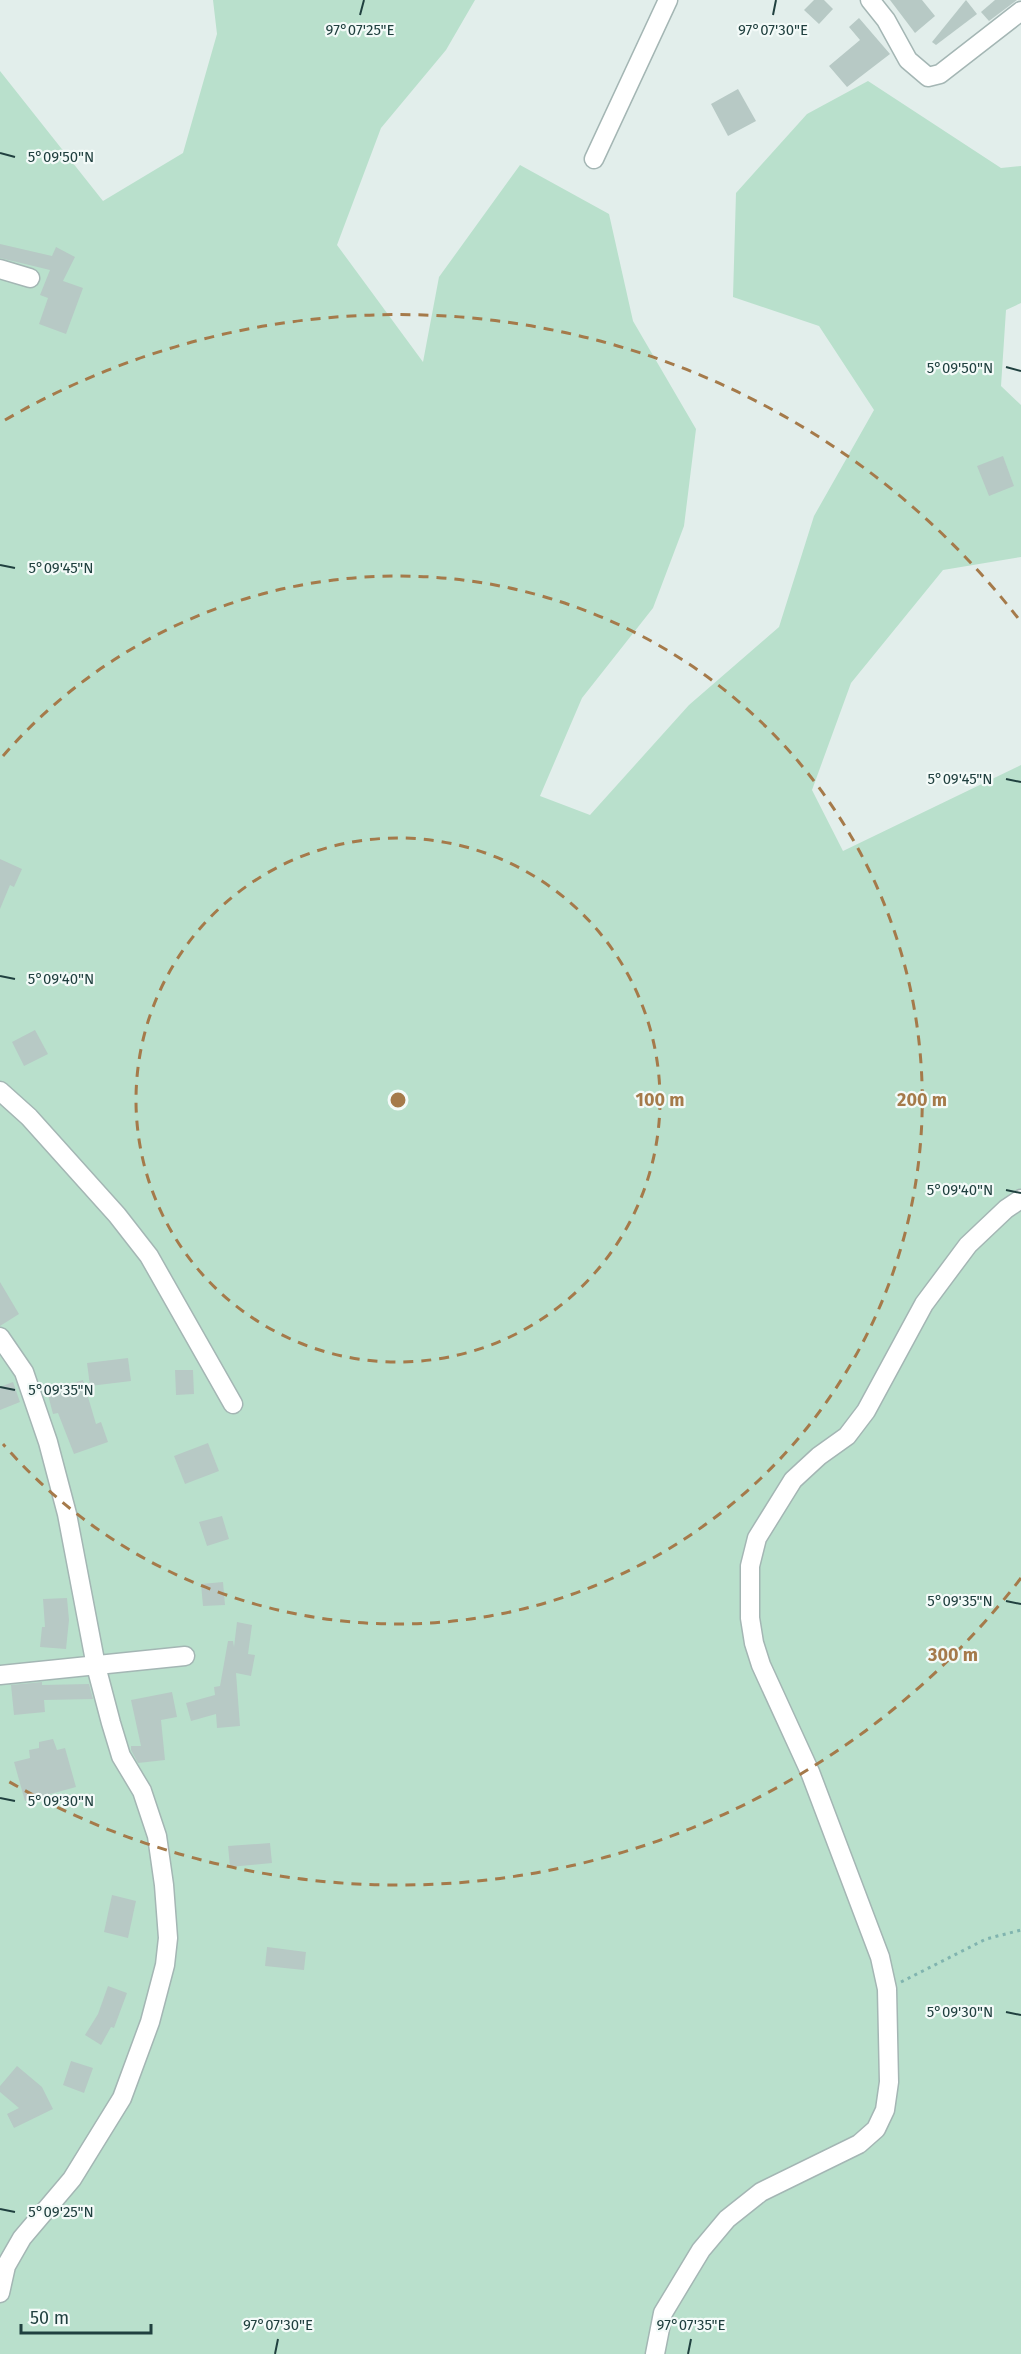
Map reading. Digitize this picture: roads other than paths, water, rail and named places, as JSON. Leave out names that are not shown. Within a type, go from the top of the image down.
[{"type":"street","points":[[594,159],[668,0]]},
{"type":"street","points":[[870,0],[886,20],[908,60],[928,77],[940,74],[1021,11]]},
{"type":"street","points":[[0,269],[30,278]]},
{"type":"street","points":[[0,1091],[29,1117],[117,1215],[149,1256],[233,1404]]},
{"type":"street","points":[[655,2354],[663,2313],[700,2250],[727,2219],[761,2192],[860,2144],[876,2129],[885,2110],[889,2082],[886,1989],[880,1957],[810,1772],[760,1665],[754,1643],[750,1618],[750,1566],[757,1538],[793,1480],[819,1456],[847,1436],[866,1411],[924,1304],[968,1245],[1006,1209],[1021,1199]]},
{"type":"street","points":[[0,1337],[24,1372],[48,1442],[67,1514],[96,1666],[121,1756],[142,1791],[157,1836],[168,1938],[165,1965],[150,2022],[122,2098],[72,2179],[22,2238],[6,2266],[0,2293]]},
{"type":"street","points":[[0,1675],[185,1656]]}]
